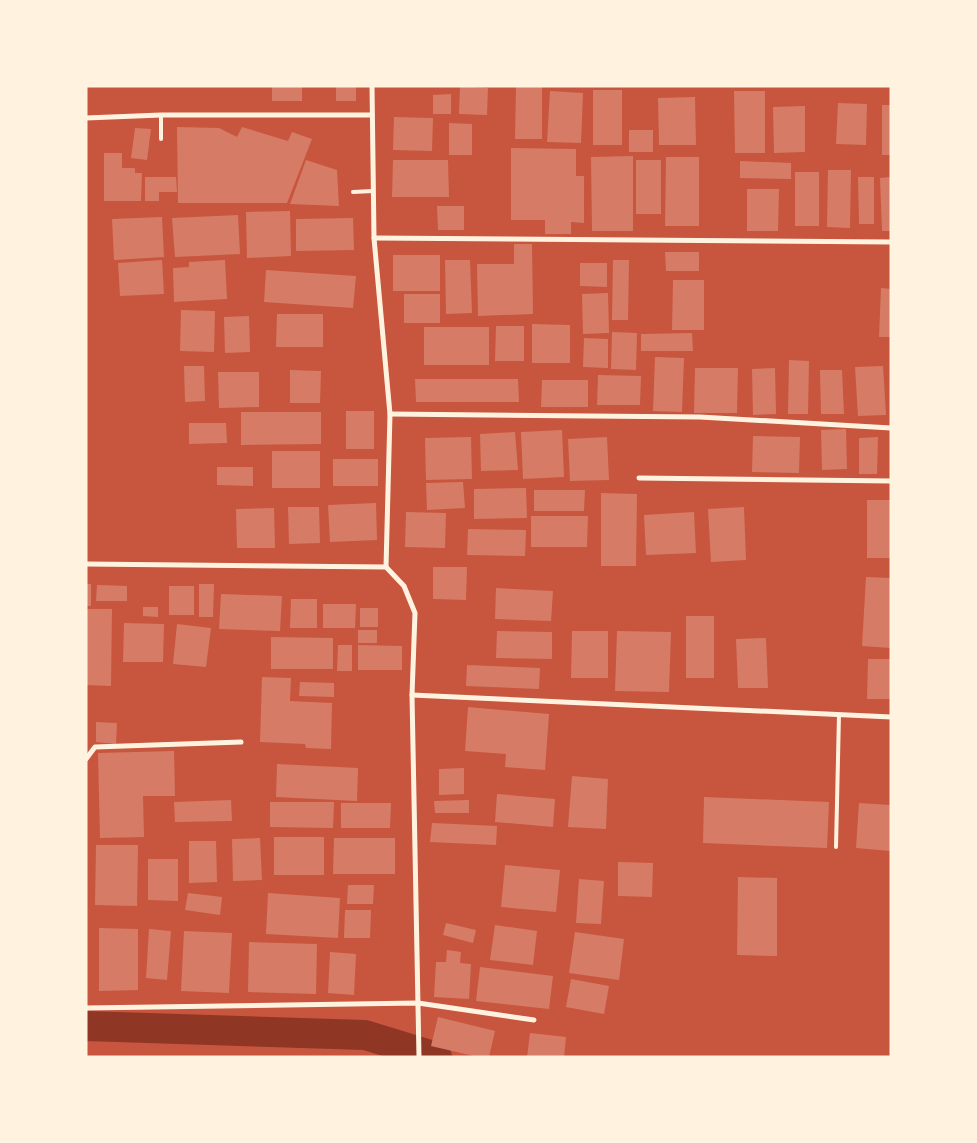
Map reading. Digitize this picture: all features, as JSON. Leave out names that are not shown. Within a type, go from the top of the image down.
[{"type":"street","points":[[372,86],[374,238],[390,414],[386,567],[404,586],[415,614],[412,695],[418,1057]]},
{"type":"street","points":[[86,118],[161,115],[372,115]]},
{"type":"street","points":[[374,238],[891,242]]},
{"type":"street","points":[[390,414],[700,417],[891,428]]},
{"type":"street","points":[[639,478],[891,481]]},
{"type":"street","points":[[86,564],[386,567]]},
{"type":"street","points":[[412,695],[891,717]]},
{"type":"street","points":[[86,759],[95,747],[241,742]]},
{"type":"street","points":[[86,1008],[418,1003],[534,1020]]},
{"type":"lane","points":[[161,115],[161,139]]},
{"type":"lane","points":[[354,192],[373,191]]},
{"type":"lane","points":[[836,847],[839,715]]},
{"type":"building","points":[[272,86],[302,86],[302,101],[272,101]]},
{"type":"building","points":[[336,86],[356,86],[356,101],[336,101]]},
{"type":"building","points":[[460,86],[488,88],[487,115],[459,114]]},
{"type":"building","points":[[516,86],[542,86],[542,139],[515,139]]},
{"type":"building","points":[[593,90],[622,90],[622,145],[593,145]]},
{"type":"building","points":[[550,91],[583,93],[581,143],[547,142]]},
{"type":"building","points":[[734,91],[765,91],[765,153],[735,153]]},
{"type":"building","points":[[451,94],[451,114],[433,114],[433,95]]},
{"type":"building","points":[[695,97],[696,145],[659,145],[658,98]]},
{"type":"building","points":[[838,103],[867,104],[866,145],[836,144]]},
{"type":"building","points":[[882,105],[891,105],[891,155],[882,155]]},
{"type":"building","points":[[805,106],[805,152],[774,153],[773,107]]},
{"type":"building","points":[[394,117],[433,118],[432,151],[393,150]]},
{"type":"building","points":[[449,123],[472,124],[472,155],[449,155]]},
{"type":"building","points":[[177,127],[219,128],[237,137],[242,127],[288,141],[292,132],[312,139],[287,203],[178,203]]},
{"type":"building","points":[[135,128],[151,129],[147,160],[131,158]]},
{"type":"building","points":[[629,130],[653,130],[653,152],[629,152]]},
{"type":"building","points":[[511,148],[576,149],[576,176],[584,176],[584,223],[571,222],[571,234],[545,234],[545,220],[511,220]]},
{"type":"building","points":[[104,153],[122,153],[122,168],[135,168],[135,173],[142,173],[141,201],[104,201]]},
{"type":"building","points":[[633,156],[633,231],[592,231],[591,157]]},
{"type":"building","points":[[666,157],[699,157],[699,226],[665,226]]},
{"type":"building","points":[[306,160],[337,170],[339,206],[290,204]]},
{"type":"building","points":[[393,160],[448,160],[449,197],[392,197]]},
{"type":"building","points":[[636,160],[661,160],[661,214],[636,214]]},
{"type":"building","points":[[740,161],[791,163],[791,179],[740,178]]},
{"type":"building","points":[[828,170],[851,170],[850,228],[827,227]]},
{"type":"building","points":[[795,172],[819,172],[819,226],[795,226]]},
{"type":"building","points":[[145,177],[176,177],[177,192],[159,192],[159,201],[145,201]]},
{"type":"building","points":[[858,177],[874,177],[874,224],[859,224]]},
{"type":"building","points":[[891,177],[891,231],[882,231],[880,178]]},
{"type":"building","points":[[747,189],[779,189],[778,231],[747,231]]},
{"type":"building","points":[[437,206],[464,206],[464,230],[438,230]]},
{"type":"building","points":[[290,211],[291,256],[247,258],[246,212]]},
{"type":"building","points":[[238,215],[240,254],[175,257],[172,218]]},
{"type":"building","points":[[162,217],[164,257],[114,260],[112,219]]},
{"type":"building","points":[[353,218],[354,250],[296,251],[296,219]]},
{"type":"building","points":[[514,244],[532,244],[533,314],[478,316],[477,264],[514,264]]},
{"type":"building","points":[[665,252],[699,252],[699,271],[666,271]]},
{"type":"building","points":[[393,255],[440,255],[440,291],[393,291]]},
{"type":"building","points":[[162,260],[164,294],[120,296],[118,263]]},
{"type":"building","points":[[225,260],[227,299],[174,302],[173,268],[189,267],[189,262]]},
{"type":"building","points":[[445,260],[470,260],[472,313],[446,314]]},
{"type":"building","points":[[613,260],[629,260],[628,320],[612,320]]},
{"type":"building","points":[[580,263],[607,263],[607,287],[580,286]]},
{"type":"building","points":[[266,270],[356,276],[353,308],[264,302]]},
{"type":"building","points":[[673,280],[704,280],[704,330],[672,330]]},
{"type":"building","points":[[881,288],[891,289],[891,337],[879,337]]},
{"type":"building","points":[[608,293],[609,333],[583,334],[582,294]]},
{"type":"building","points":[[404,294],[440,294],[440,323],[404,323]]},
{"type":"building","points":[[181,310],[215,311],[214,352],[180,351]]},
{"type":"building","points":[[277,314],[323,314],[323,347],[276,347]]},
{"type":"building","points":[[249,316],[250,352],[225,353],[224,317]]},
{"type":"building","points":[[532,324],[570,325],[570,363],[532,363]]},
{"type":"building","points":[[496,326],[524,326],[524,361],[495,361]]},
{"type":"building","points":[[424,327],[489,327],[489,365],[424,365]]},
{"type":"building","points":[[612,332],[637,333],[636,370],[611,369]]},
{"type":"building","points":[[692,333],[693,351],[641,351],[641,334]]},
{"type":"building","points":[[584,338],[608,339],[608,368],[583,367]]},
{"type":"building","points":[[655,357],[684,358],[682,412],[653,411]]},
{"type":"building","points":[[789,360],[809,361],[808,414],[788,414]]},
{"type":"building","points":[[184,366],[204,366],[205,401],[185,402]]},
{"type":"building","points":[[883,366],[886,415],[858,416],[855,367]]},
{"type":"building","points":[[695,368],[738,368],[737,413],[694,413]]},
{"type":"building","points":[[775,368],[776,414],[753,415],[752,369]]},
{"type":"building","points":[[290,370],[321,371],[320,403],[290,403]]},
{"type":"building","points":[[820,370],[842,370],[844,414],[821,414]]},
{"type":"building","points":[[218,372],[259,372],[259,407],[219,408]]},
{"type":"building","points":[[598,375],[641,376],[640,405],[597,405]]},
{"type":"building","points":[[415,379],[518,379],[519,402],[416,402]]},
{"type":"building","points":[[542,380],[588,380],[588,407],[541,407]]},
{"type":"building","points":[[346,411],[374,411],[374,449],[346,449]]},
{"type":"building","points":[[241,412],[321,412],[321,444],[241,445]]},
{"type":"building","points":[[189,423],[226,423],[227,443],[189,444]]},
{"type":"building","points":[[846,429],[847,469],[822,470],[821,430]]},
{"type":"building","points":[[562,430],[564,477],[523,479],[521,432]]},
{"type":"building","points":[[515,432],[518,470],[481,471],[480,434]]},
{"type":"building","points":[[753,436],[800,437],[799,473],[752,472]]},
{"type":"building","points":[[471,437],[472,479],[426,480],[425,438]]},
{"type":"building","points":[[607,437],[609,480],[570,481],[568,439]]},
{"type":"building","points":[[878,437],[877,474],[859,474],[859,438]]},
{"type":"building","points":[[272,451],[320,451],[320,488],[272,488]]},
{"type":"building","points":[[333,459],[378,459],[378,486],[333,486]]},
{"type":"building","points":[[217,467],[253,467],[253,486],[217,485]]},
{"type":"building","points":[[463,482],[465,508],[427,510],[426,483]]},
{"type":"building","points":[[526,488],[527,518],[474,519],[474,489]]},
{"type":"building","points":[[534,490],[585,490],[584,511],[534,511]]},
{"type":"building","points":[[601,493],[637,494],[636,566],[601,566]]},
{"type":"building","points":[[867,500],[891,500],[891,558],[867,558]]},
{"type":"building","points":[[376,503],[377,540],[330,542],[328,505]]},
{"type":"building","points":[[288,507],[319,507],[320,543],[289,544]]},
{"type":"building","points":[[744,507],[746,560],[711,562],[708,509]]},
{"type":"building","points":[[274,508],[275,548],[237,548],[236,509]]},
{"type":"building","points":[[406,512],[446,513],[445,548],[405,547]]},
{"type":"building","points":[[694,512],[696,553],[646,555],[644,515]]},
{"type":"building","points":[[531,516],[588,516],[587,547],[531,547]]},
{"type":"building","points":[[468,529],[526,530],[525,556],[467,555]]},
{"type":"building","points":[[433,567],[467,567],[466,600],[433,599]]},
{"type":"building","points":[[866,577],[891,578],[891,648],[862,646]]},
{"type":"building","points":[[86,584],[91,584],[91,606],[86,606]]},
{"type":"building","points":[[199,584],[214,584],[213,617],[199,617]]},
{"type":"building","points":[[97,585],[127,586],[127,601],[96,601]]},
{"type":"building","points":[[169,586],[194,586],[194,615],[169,615]]},
{"type":"building","points":[[496,588],[553,591],[551,621],[495,619]]},
{"type":"building","points":[[221,594],[282,596],[280,631],[219,629]]},
{"type":"building","points":[[291,599],[317,599],[317,628],[290,628]]},
{"type":"building","points":[[323,604],[356,604],[355,628],[323,628]]},
{"type":"building","points":[[143,607],[158,607],[158,617],[143,616]]},
{"type":"building","points":[[360,608],[378,608],[378,627],[360,627]]},
{"type":"building","points":[[86,609],[112,609],[111,686],[86,685]]},
{"type":"building","points":[[686,616],[714,616],[714,678],[686,678]]},
{"type":"building","points":[[124,623],[164,624],[163,662],[123,662]]},
{"type":"building","points":[[177,624],[211,628],[206,667],[173,664]]},
{"type":"building","points":[[358,630],[377,630],[377,643],[358,643]]},
{"type":"building","points":[[497,631],[552,632],[552,659],[496,658]]},
{"type":"building","points":[[572,631],[608,631],[608,678],[571,678]]},
{"type":"building","points":[[617,631],[671,632],[669,692],[615,691]]},
{"type":"building","points":[[271,637],[333,638],[333,669],[271,669]]},
{"type":"building","points":[[766,638],[768,688],[738,688],[736,639]]},
{"type":"building","points":[[338,645],[352,645],[352,671],[337,671]]},
{"type":"building","points":[[358,645],[402,646],[402,670],[358,670]]},
{"type":"building","points":[[868,659],[891,659],[891,699],[867,699]]},
{"type":"building","points":[[467,665],[540,668],[539,689],[466,686]]},
{"type":"building","points":[[262,677],[291,678],[290,701],[332,703],[331,749],[306,748],[305,744],[260,742]]},
{"type":"building","points":[[300,682],[334,683],[334,697],[299,696]]},
{"type":"building","points":[[468,707],[549,714],[545,770],[505,767],[506,754],[465,751]]},
{"type":"building","points":[[96,722],[117,723],[116,744],[96,742]]},
{"type":"building","points":[[174,751],[175,796],[143,796],[144,837],[100,838],[98,753]]},
{"type":"building","points":[[277,764],[358,768],[357,801],[276,797]]},
{"type":"building","points":[[464,768],[464,794],[439,795],[439,769]]},
{"type":"building","points":[[572,776],[608,779],[606,829],[568,827]]},
{"type":"building","points":[[497,794],[555,799],[553,827],[495,822]]},
{"type":"building","points":[[704,797],[829,802],[827,848],[703,843]]},
{"type":"building","points":[[231,800],[232,821],[175,822],[174,802]]},
{"type":"building","points":[[469,800],[469,813],[435,813],[434,801]]},
{"type":"building","points":[[270,802],[334,802],[333,828],[270,827]]},
{"type":"building","points":[[341,803],[391,803],[390,828],[341,828]]},
{"type":"building","points":[[859,803],[891,805],[891,851],[856,848]]},
{"type":"building","points":[[432,823],[497,826],[496,845],[430,842]]},
{"type":"building","points":[[274,837],[324,837],[324,875],[274,875]]},
{"type":"building","points":[[260,838],[262,880],[233,881],[232,839]]},
{"type":"building","points":[[334,838],[395,838],[395,874],[333,874]]},
{"type":"building","points":[[189,841],[216,841],[217,882],[189,883]]},
{"type":"building","points":[[96,845],[138,845],[137,906],[95,905]]},
{"type":"building","points":[[148,859],[178,859],[178,901],[148,900]]},
{"type":"building","points":[[618,862],[653,863],[652,897],[618,896]]},
{"type":"building","points":[[505,865],[560,870],[556,912],[501,907]]},
{"type":"building","points":[[738,877],[777,878],[777,956],[737,955]]},
{"type":"building","points":[[579,879],[604,881],[601,924],[576,923]]},
{"type":"building","points":[[348,885],[374,885],[373,904],[347,904]]},
{"type":"building","points":[[188,893],[222,897],[220,915],[185,910]]},
{"type":"building","points":[[268,893],[340,898],[338,938],[266,934]]},
{"type":"building","points":[[345,910],[371,910],[370,938],[344,938]]},
{"type":"building","points":[[446,923],[476,930],[473,943],[443,935]]},
{"type":"building","points":[[495,925],[537,931],[533,965],[490,960]]},
{"type":"building","points":[[99,928],[138,929],[138,990],[99,991]]},
{"type":"building","points":[[149,929],[171,931],[167,980],[146,978]]},
{"type":"building","points":[[184,931],[232,933],[229,993],[181,991]]},
{"type":"building","points":[[575,932],[624,939],[619,980],[569,973]]},
{"type":"building","points":[[249,942],[317,944],[316,994],[248,992]]},
{"type":"building","points":[[447,950],[461,952],[460,963],[471,964],[469,999],[434,997],[436,962],[446,962]]},
{"type":"building","points":[[330,952],[356,954],[354,995],[328,993]]},
{"type":"building","points":[[480,967],[553,976],[549,1009],[476,1001]]},
{"type":"building","points":[[571,979],[609,986],[604,1014],[566,1007]]},
{"type":"building","points":[[438,1017],[495,1031],[489,1057],[478,1057],[431,1046]]},
{"type":"building","points":[[530,1033],[566,1037],[564,1057],[527,1057]]},
{"type":"waterway","points":[[86,1026],[365,1035],[437,1057]]}]
